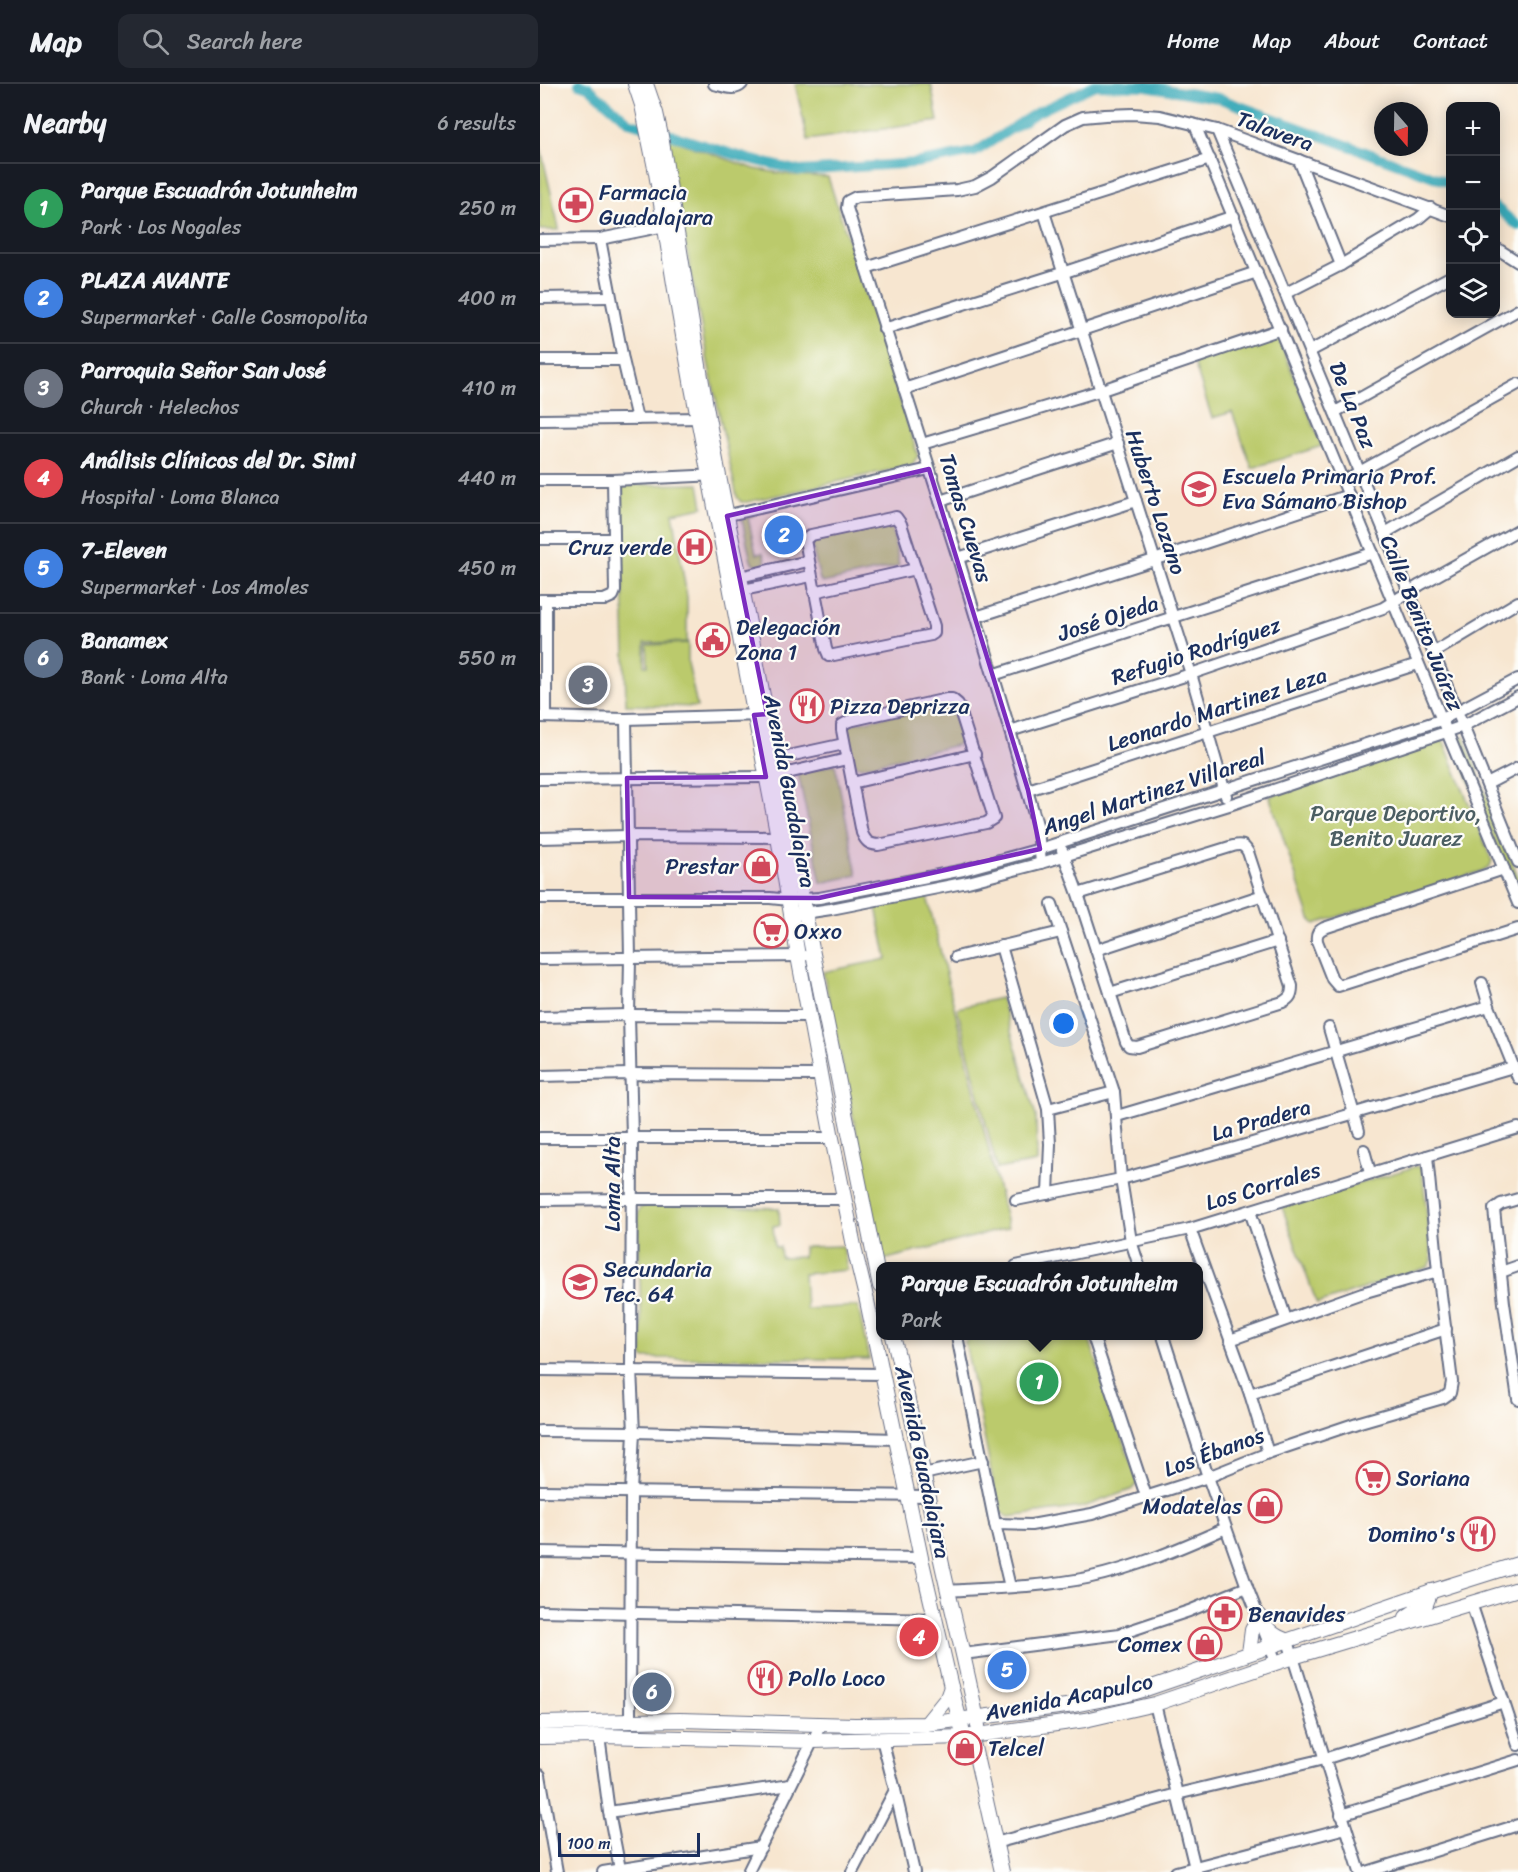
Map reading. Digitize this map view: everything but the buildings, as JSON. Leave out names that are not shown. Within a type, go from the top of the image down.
[{"type":"main road","name":"Avenida Guadalajara","points":[[635,84],[670,225]]},
{"type":"main road","name":"Avenida Guadalajara","points":[[646,84],[661,136],[670,225],[714,475],[740,592],[797,907],[798,956],[832,1138],[951,1688],[960,1720],[973,1740]]},
{"type":"main road","name":"Avenida Guadalajara","points":[[722,516],[740,592]]},
{"type":"main road","name":"Avenida Guadalajara","points":[[761,715],[775,759],[772,776],[778,837],[797,907],[813,954],[876,1266]]},
{"type":"main road","name":"Avenida Guadalajara","points":[[894,1340],[976,1717],[973,1740],[1002,1872]]},
{"type":"main road","name":"Avenida Acapulco","points":[[540,1722],[680,1720],[821,1725],[926,1724],[1074,1705],[1125,1695],[1518,1564]]},
{"type":"main road","name":"Avenida Acapulco","points":[[540,1737],[599,1736],[813,1741],[882,1738],[973,1740],[1085,1720],[1155,1704],[1293,1656],[1518,1589]]},
{"type":"main road","points":[[1386,1629],[1426,1604],[1431,1592]]},
{"type":"main road","points":[[1260,1616],[1268,1631],[1288,1641]]},
{"type":"main road","points":[[1249,1653],[1252,1630],[1260,1616]]},
{"type":"main road","points":[[926,1724],[948,1698],[951,1688]]},
{"type":"street","points":[[714,84],[733,88],[738,88],[742,84]]},
{"type":"street","name":"Talavera","points":[[848,201],[856,198],[947,191],[975,186],[992,177],[1065,125],[1083,117],[1132,114],[1160,116],[1217,130],[1446,214]]},
{"type":"street","name":"Calle Benito Juárez","points":[[1196,125],[1518,903]]},
{"type":"street","name":"De La Paz","points":[[1217,130],[1487,784],[1514,840],[1518,862]]},
{"type":"street","points":[[866,268],[1210,159]]},
{"type":"street","points":[[1299,160],[1341,265]]},
{"type":"street","name":"Tomas Cuevas","points":[[848,201],[847,208],[958,558],[1028,790],[1038,828],[1041,863]]},
{"type":"street","points":[[1286,293],[1341,265],[1418,219],[1431,208]]},
{"type":"street","name":"Huberto Lozano","points":[[1044,212],[1191,674],[1229,805]]},
{"type":"street","points":[[884,329],[1234,216]]},
{"type":"street","points":[[540,240],[600,239],[670,225]]},
{"type":"street","points":[[600,239],[610,297],[637,419]]},
{"type":"street","points":[[1500,253],[1518,262]]},
{"type":"street","points":[[904,389],[1257,272]]},
{"type":"street","points":[[1310,351],[1446,279]]},
{"type":"street","points":[[540,298],[610,297]]},
{"type":"street","points":[[1335,412],[1518,310]]},
{"type":"street","points":[[922,444],[1100,391],[1281,329]]},
{"type":"street","points":[[540,360],[623,360]]},
{"type":"street","points":[[1343,481],[1518,384]]},
{"type":"street","points":[[540,420],[704,418]]},
{"type":"street","points":[[940,501],[1118,443]]},
{"type":"street","points":[[1385,533],[1518,456]]},
{"type":"street","points":[[722,516],[929,469]]},
{"type":"street","points":[[540,480],[613,480],[714,475]]},
{"type":"street","points":[[613,480],[615,591],[611,598],[604,600],[543,600],[543,717],[626,719],[761,715]]},
{"type":"street","points":[[976,617],[1349,495]]},
{"type":"street","points":[[958,558],[1136,501]]},
{"type":"street","points":[[896,517],[901,524],[916,569],[935,630],[931,635],[829,656],[808,561],[805,540],[807,537],[896,517]]},
{"type":"street","name":"Refugio Rodríguez","points":[[1010,731],[1191,674],[1372,612],[1392,603],[1518,530]]},
{"type":"street","points":[[540,539],[614,539]]},
{"type":"street","name":"José Ojeda","points":[[993,675],[1372,553]]},
{"type":"street","points":[[740,592],[808,561]]},
{"type":"street","points":[[814,591],[916,569]]},
{"type":"street","points":[[740,592],[811,576]]},
{"type":"street","points":[[1433,653],[1518,602]]},
{"type":"street","name":"Leonardo Martinez Leza","points":[[1028,790],[1418,664]]},
{"type":"street","name":"Angel Martinez Villareal","points":[[797,907],[829,896],[963,870],[1060,843],[1225,791],[1441,720],[1518,679]]},
{"type":"street","points":[[540,898],[770,898],[797,907],[968,882],[1041,863],[1229,805],[1446,732],[1463,726],[1518,696]]},
{"type":"street","points":[[952,699],[958,704],[975,754],[993,813],[992,821],[878,845],[869,844],[865,840],[844,744],[842,730],[844,723],[952,699]]},
{"type":"street","name":"Loma Alta","points":[[626,719],[632,1137],[631,1371],[634,1432],[631,1492],[630,1721]]},
{"type":"street","points":[[775,759],[844,744]]},
{"type":"street","points":[[852,783],[975,754]]},
{"type":"street","points":[[540,779],[772,776],[848,759]]},
{"type":"street","points":[[1487,784],[1518,768]]},
{"type":"street","points":[[540,838],[778,837]]},
{"type":"street","points":[[1060,843],[1126,1042],[1132,1047],[1283,1002],[1292,993],[1278,940],[1245,846],[1240,844],[1078,894]]},
{"type":"street","points":[[1504,869],[1324,928],[1319,931],[1317,940],[1334,984],[1338,986],[1518,929]]},
{"type":"street","points":[[1096,950],[1263,896]]},
{"type":"street","points":[[1052,904],[1114,1092],[1121,1179],[1131,1241],[1138,1262]]},
{"type":"street","points":[[956,957],[1061,932]]},
{"type":"street","points":[[1110,993],[1278,940]]},
{"type":"street","points":[[1001,946],[1048,1109],[1050,1144],[1048,1194]]},
{"type":"street","points":[[540,959],[813,954]]},
{"type":"street","points":[[1482,983],[1518,1078]]},
{"type":"street","points":[[1117,1116],[1489,1006]]},
{"type":"street","points":[[540,1017],[809,1016]]},
{"type":"street","points":[[1329,1028],[1359,1131]]},
{"type":"street","name":"La Pradera","points":[[1016,1200],[1121,1179],[1513,1067]]},
{"type":"street","points":[[540,1076],[820,1075]]},
{"type":"street","points":[[1048,1109],[1114,1092]]},
{"type":"street","name":"Los Corrales","points":[[1035,1262],[1190,1229],[1518,1128]]},
{"type":"street","points":[[540,1138],[832,1138]]},
{"type":"street","points":[[1364,1150],[1370,1172]]},
{"type":"street","points":[[1250,1394],[1446,1329],[1427,1156]]},
{"type":"street","points":[[540,1200],[845,1199]]},
{"type":"street","points":[[1518,1199],[1501,1204],[1494,1209],[1501,1272],[1513,1333],[1518,1398]]},
{"type":"street","points":[[1250,1211],[1286,1319]]},
{"type":"street","points":[[1190,1229],[1202,1262]]},
{"type":"street","points":[[1069,1255],[1071,1262]]},
{"type":"street","points":[[1203,1265],[1250,1394],[1268,1453]]},
{"type":"street","points":[[1501,1272],[1518,1266]]},
{"type":"street","points":[[1230,1340],[1362,1293],[1438,1271]]},
{"type":"street","name":"Los Ébanos","points":[[995,1524],[1017,1526],[1060,1521],[1092,1514],[1208,1477],[1268,1453],[1360,1422],[1443,1398],[1450,1393],[1452,1388],[1446,1329]]},
{"type":"street","points":[[963,1340],[995,1524],[1010,1587]]},
{"type":"street","points":[[1095,1340],[1146,1497]]},
{"type":"street","points":[[1165,1340],[1208,1477],[1276,1662]]},
{"type":"street","points":[[540,1370],[883,1374]]},
{"type":"street","points":[[540,1431],[897,1439]]},
{"type":"street","points":[[923,1474],[983,1461]]},
{"type":"street","points":[[540,1491],[928,1496]]},
{"type":"street","points":[[948,1591],[1069,1581],[1111,1572],[1180,1548],[1226,1528]]},
{"type":"street","points":[[540,1552],[921,1557]]},
{"type":"street","points":[[963,1654],[1120,1634],[1189,1611],[1247,1587]]},
{"type":"street","points":[[1471,1603],[1518,1745]]},
{"type":"street","points":[[540,1611],[630,1611],[935,1619]]},
{"type":"street","points":[[1288,1641],[1360,1872]]},
{"type":"street","points":[[995,1843],[1177,1794],[1324,1759],[1504,1702]]},
{"type":"street","points":[[1155,1704],[1196,1870]]},
{"type":"street","points":[[748,1872],[821,1725]]},
{"type":"street","points":[[599,1736],[609,1812],[620,1869]]},
{"type":"street","points":[[882,1738],[914,1872]]},
{"type":"street","points":[[1341,1815],[1518,1760]]},
{"type":"street","points":[[540,1775],[557,1872]]},
{"type":"street","points":[[609,1812],[790,1785]]},
{"type":"street","points":[[852,1872],[895,1790]]},
{"type":"street","points":[[1367,1872],[1518,1825]]},
{"type":"street","points":[[1176,1872],[1196,1870],[1346,1828]]},
{"type":"street","points":[[603,1872],[761,1847]]},
{"type":"highlighted area","points":[[929,469],[1028,790],[1040,849],[819,898],[629,897],[627,778],[766,777],[754,715],[767,714],[727,516]]},
{"type":"green space","points":[[795,84],[931,84],[938,121],[808,140]]},
{"type":"green space","points":[[665,137],[755,169],[791,175],[828,177],[918,456],[912,465],[747,502],[741,502],[737,497],[708,362]]},
{"type":"green space","points":[[540,145],[559,228],[559,230],[540,230]]},
{"type":"green space","points":[[1269,336],[1278,337],[1322,446],[1252,468],[1232,412],[1212,418],[1194,362]]},
{"type":"green space","points":[[699,484],[703,507],[673,513],[687,597],[687,642],[645,643],[645,666],[648,666],[647,645],[688,643],[688,663],[697,707],[626,705],[621,485]]},
{"type":"green space","points":[[752,511],[754,515],[748,518],[756,554],[763,553],[766,563],[760,565],[751,561],[742,520]]},
{"type":"green space","points":[[886,523],[892,527],[899,565],[822,583],[811,542]]},
{"type":"green space","points":[[949,703],[961,740],[957,745],[861,767],[853,764],[845,725]]},
{"type":"green space","points":[[1464,736],[1518,877],[1518,896],[1452,741]]},
{"type":"green space","name":"Parque Deportivo, Benito Juarez","points":[[1440,739],[1444,742],[1492,861],[1490,866],[1482,871],[1315,924],[1310,919],[1270,796]]},
{"type":"green space","points":[[835,764],[857,875],[821,883],[798,773]]},
{"type":"green space","points":[[927,896],[1008,1228],[883,1260],[823,972],[887,959],[876,907]]},
{"type":"green space","points":[[1001,998],[1036,1116],[1037,1162],[997,1169],[957,1008]]},
{"type":"green space","points":[[1417,1166],[1422,1169],[1432,1261],[1428,1267],[1317,1304],[1282,1207]]},
{"type":"green space","points":[[647,1204],[779,1208],[780,1225],[773,1226],[775,1247],[780,1247],[781,1258],[803,1257],[803,1247],[843,1246],[847,1270],[804,1274],[806,1309],[858,1306],[869,1359],[644,1358],[638,1212]]},
{"type":"green space","points":[[967,1340],[1089,1340],[1138,1483],[1133,1489],[1083,1507],[1008,1517],[999,1511],[965,1342]]},
{"type":"waterway","points":[[579,84],[588,87],[629,122],[749,159],[800,171],[915,163],[975,152],[1036,113],[1095,85],[1146,86],[1218,98],[1446,182]]},
{"type":"waterway","points":[[1499,210],[1518,226]]},
{"type":"place","name":"Farmacia Guadalajara","points":[[576,205]]},
{"type":"place","name":"Escuela Primaria Prof. Eva Sámano Bishop","points":[[1199,489]]},
{"type":"place","name":"PLAZA AVANTE","points":[[784,535]]},
{"type":"place","name":"Cruz verde","points":[[695,547]]},
{"type":"place","name":"Delegación Zona 1","points":[[713,640]]},
{"type":"place","name":"Parroquia Señor San José","points":[[588,685]]},
{"type":"place","name":"Pizza Deprizza","points":[[807,706]]},
{"type":"place","name":"Prestar","points":[[761,866]]},
{"type":"place","name":"Oxxo","points":[[771,931]]},
{"type":"place","name":"Secundaria Tec. 64","points":[[580,1282]]},
{"type":"place","name":"Parque Escuadrón Jotunheim","points":[[1039,1382]]},
{"type":"place","name":"Soriana","points":[[1373,1478]]},
{"type":"place","name":"Modatelas","points":[[1265,1506]]},
{"type":"place","name":"Domino's","points":[[1478,1534]]},
{"type":"place","name":"Benavides","points":[[1225,1614]]},
{"type":"place","name":"Análisis Clínicos del Dr. Simi","points":[[919,1637]]},
{"type":"place","name":"Comex","points":[[1205,1644]]},
{"type":"place","name":"7-Eleven","points":[[1007,1670]]},
{"type":"place","name":"Pollo Loco","points":[[765,1678]]},
{"type":"place","name":"Banamex","points":[[652,1692]]},
{"type":"place","name":"Telcel","points":[[965,1748]]}]
